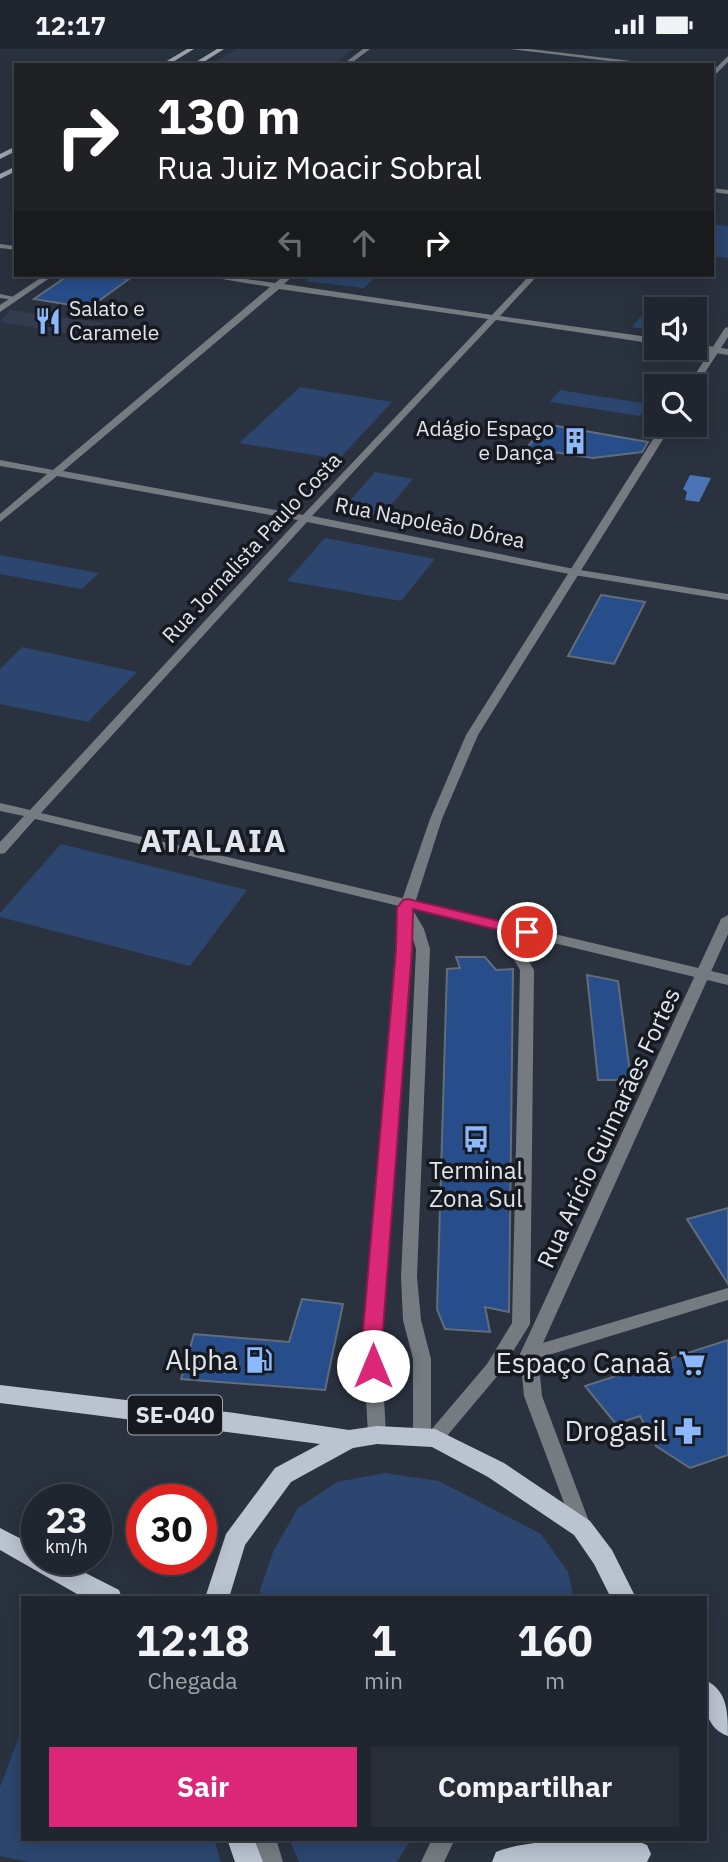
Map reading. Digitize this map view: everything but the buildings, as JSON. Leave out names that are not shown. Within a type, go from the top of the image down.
[{"type":"main road","points":[[166,63],[191,49]]},
{"type":"main road","points":[[197,63],[221,49]]},
{"type":"main road","name":"SE-040","points":[[0,1394],[235,1422],[349,1440]]},
{"type":"main road","name":"SE-040","points":[[218,1596],[234,1541],[283,1475],[349,1440],[377,1435],[429,1438],[496,1470],[582,1528],[603,1557],[621,1596]]},
{"type":"main road","points":[[0,1538],[83,1590],[103,1596]]},
{"type":"main road","points":[[707,1695],[728,1724]]},
{"type":"main road","points":[[241,1841],[249,1862]]},
{"type":"main road","points":[[506,1862],[567,1855],[634,1852]]},
{"type":"street","points":[[348,63],[367,49]]},
{"type":"street","points":[[513,49],[646,63]]},
{"type":"street","points":[[540,59],[549,51]]},
{"type":"street","points":[[714,72],[728,58]]},
{"type":"street","points":[[714,72],[728,72]]},
{"type":"street","points":[[0,309],[47,277]]},
{"type":"street","points":[[217,277],[644,339]]},
{"type":"street","points":[[0,519],[288,277]]},
{"type":"street","name":"Rua Jornalista Paulo Costa","points":[[0,850],[305,517],[532,277]]},
{"type":"street","points":[[0,296],[15,298]]},
{"type":"street","points":[[699,374],[728,330]]},
{"type":"street","points":[[707,348],[728,352]]},
{"type":"street","points":[[377,1435],[372,1342],[407,906],[436,819],[472,735],[659,437]]},
{"type":"street","name":"Rua Napoleão Dórea","points":[[0,463],[305,517],[574,572],[728,597]]},
{"type":"street","points":[[0,807],[407,906],[728,980]]},
{"type":"street","points":[[407,906],[423,949],[409,1277],[412,1320],[422,1359],[429,1438]]},
{"type":"street","name":"Rua Arício Guimarães Fortes","points":[[529,1354],[705,975],[728,919]]},
{"type":"street","points":[[429,1438],[493,1369],[521,1324],[527,970],[502,926]]},
{"type":"street","points":[[582,1528],[533,1396],[529,1354],[728,1294]]},
{"type":"street","points":[[266,1841],[272,1862]]},
{"type":"street","points":[[432,1862],[443,1841]]},
{"type":"shaded area","points":[[236,49],[354,49],[335,63],[212,63]]},
{"type":"shaded area","points":[[714,224],[728,226],[728,258],[714,256]]},
{"type":"shaded area","points":[[310,277],[375,278],[364,288],[305,281]]},
{"type":"shaded area","points":[[10,310],[104,323],[87,337],[0,322]]},
{"type":"shaded area","points":[[644,313],[644,329],[632,327]]},
{"type":"shaded area","points":[[300,387],[392,402],[339,459],[239,443]]},
{"type":"shaded area","points":[[560,390],[644,403],[644,410],[640,416],[550,402]]},
{"type":"shaded area","points":[[375,472],[413,479],[379,519],[340,512]]},
{"type":"shaded area","points":[[690,475],[711,478],[699,502],[685,500],[687,492],[683,489]]},
{"type":"shaded area","points":[[325,538],[435,559],[401,601],[287,581]]},
{"type":"shaded area","points":[[0,555],[99,573],[82,589],[0,574]]},
{"type":"shaded area","points":[[22,647],[137,672],[88,722],[0,704],[0,669]]},
{"type":"shaded area","points":[[61,844],[247,890],[190,966],[0,917],[0,913]]},
{"type":"shaded area","points":[[385,1473],[439,1481],[541,1534],[568,1572],[574,1596],[262,1596],[260,1590],[273,1552],[298,1508],[337,1482]]},
{"type":"shaded area","points":[[21,1731],[21,1841],[215,1841],[221,1862],[30,1862],[0,1856],[0,1787]]},
{"type":"shaded area","points":[[290,1841],[410,1841],[397,1862],[299,1862]]},
{"type":"place","name":"Salato e Caramele","points":[[48,321]]},
{"type":"place","name":"Adágio Espaço e Dança","points":[[575,441]]},
{"type":"place","name":"Terminal Zona Sul","points":[[476,1139]]},
{"type":"place","name":"Alpha","points":[[259,1360]]},
{"type":"place","name":"Espaço Canaã","points":[[692,1363]]},
{"type":"place","name":"Drogasil","points":[[688,1431]]},
{"type":"district","name":"ATALAIA","points":[[214,841]]},
{"type":"route","points":[[373,1366],[372,1342],[404,950],[405,908],[408,903],[527,932]]}]
